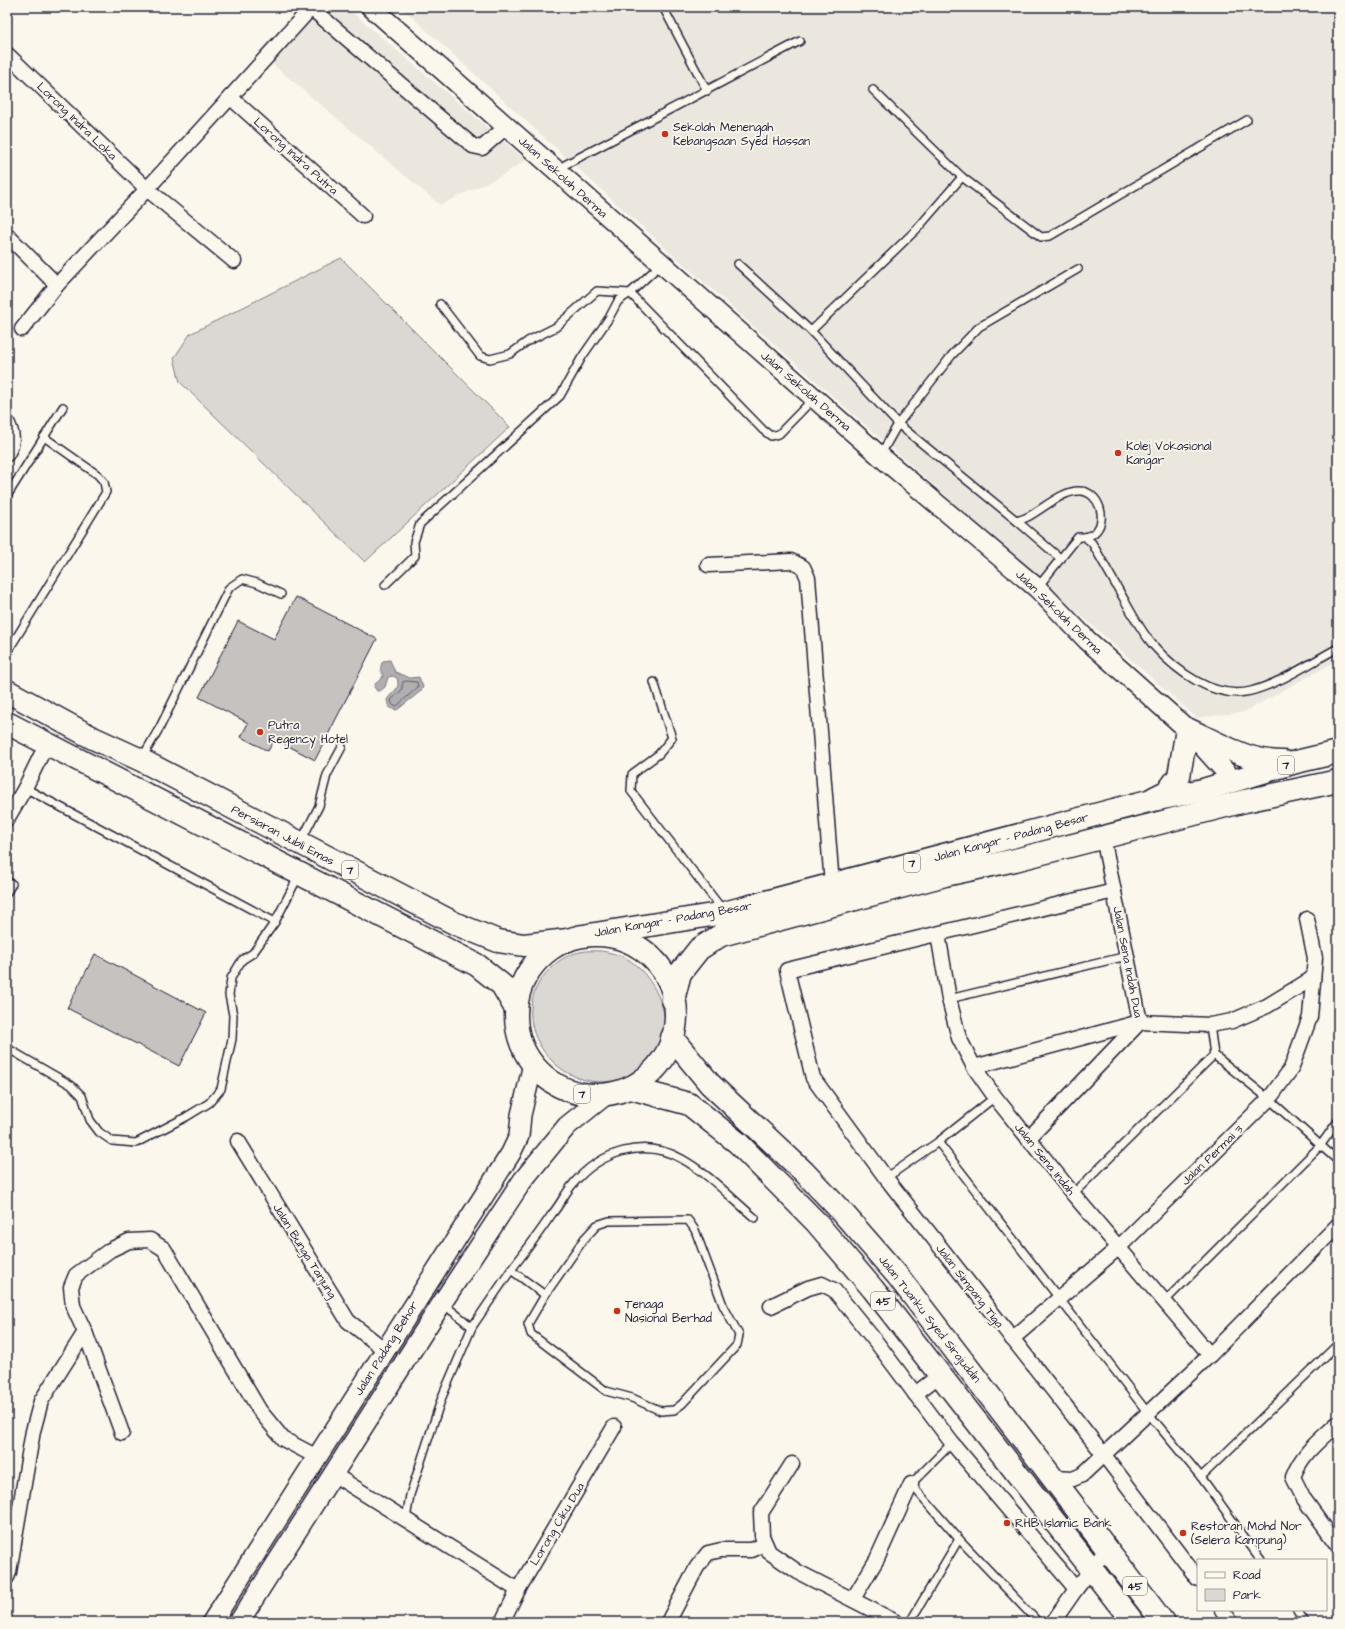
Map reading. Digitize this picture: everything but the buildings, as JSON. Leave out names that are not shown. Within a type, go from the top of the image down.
[{"type":"main road","name":"Jalan Sekolah Derma","points":[[371,7],[880,456],[1037,588],[1087,640],[1188,729],[1234,781]]},
{"type":"main road","name":"Persiaran Jubli Emas","points":[[7,692],[93,738],[141,760],[425,909],[481,935],[498,941],[524,945],[578,937]]},
{"type":"main road","name":"7","points":[[7,723],[477,965],[502,985],[516,1009]]},
{"type":"main road","points":[[1148,801],[1168,791],[1179,776],[1188,729],[1258,760],[1271,762],[1296,762]]},
{"type":"main road","name":"Jalan Kangar – Padang Besar","points":[[578,937],[724,913],[1148,801],[1203,790],[1296,762],[1338,752]]},
{"type":"main road","points":[[129,786],[141,760]]},
{"type":"main road","points":[[1202,813],[1231,790],[1234,781],[1250,788],[1278,794]]},
{"type":"main road","name":"Jalan Kangar – Padang Besar","points":[[673,1000],[680,974],[699,949],[721,935],[945,875],[1015,860],[1278,794],[1338,781]]},
{"type":"main road","name":"7","points":[[610,936],[629,942],[647,954],[661,969],[671,988],[676,1013],[672,1038],[666,1054],[656,1068],[644,1079],[630,1088],[607,1094],[593,1095],[566,1089],[548,1078],[533,1064],[521,1043],[518,1032],[516,1009],[524,979],[532,966],[548,950],[578,937],[610,936]]},
{"type":"main road","name":"Jalan Tuanku Syed Sirajuddin","points":[[672,1038],[710,1084],[804,1172],[843,1213],[892,1269],[1054,1478],[1163,1622]]},
{"type":"main road","name":"Jalan Padang Behor","points":[[212,1622],[511,1153],[519,1136],[521,1115],[533,1064]]},
{"type":"main road","name":"45","points":[[630,1088],[689,1104],[738,1143],[816,1222],[874,1289],[1133,1622]]},
{"type":"main road","name":"Jalan Padang Behor","points":[[239,1622],[442,1303],[523,1180],[567,1126],[607,1094]]},
{"type":"street","points":[[22,329],[57,285],[147,189],[312,7],[473,146],[482,148],[506,127]]},
{"type":"street","name":"Lorong Indra Loka","points":[[7,54],[147,189],[234,261]]},
{"type":"street","name":"Lorong Indra Putra","points":[[230,97],[363,216]]},
{"type":"street","points":[[7,235],[57,285]]},
{"type":"street","points":[[7,422],[13,436],[11,448],[7,454]]},
{"type":"street","points":[[708,565],[791,561],[803,567],[808,578],[832,884]]},
{"type":"street","points":[[7,819],[25,788],[47,744]]},
{"type":"street","name":"Jalan Sena Indah Dua","points":[[1028,1139],[1140,1022],[1103,838]]},
{"type":"street","points":[[938,934],[1114,890]]},
{"type":"street","name":"Jalan Permai 3","points":[[1012,1339],[1118,1248],[1269,1099],[1291,1069],[1310,1018],[1315,958],[1307,918]]},
{"type":"street","name":"Jalan Simpang Tiga","points":[[938,934],[786,970],[813,1078],[886,1178],[1104,1455],[1197,1578]]},
{"type":"street","name":"Jalan Sena Indah","points":[[938,934],[949,999],[959,1038],[974,1067],[995,1098],[1073,1194],[1210,1355]]},
{"type":"street","points":[[974,1067],[1140,1022],[1210,1025],[1232,1021],[1267,1006],[1313,978]]},
{"type":"street","name":"Jalan Bunga Tanjung","points":[[238,1142],[348,1321],[385,1350]]},
{"type":"street","points":[[1054,1478],[1073,1479],[1082,1476],[1210,1355],[1338,1225]]},
{"type":"street","points":[[122,1433],[85,1332],[73,1306],[71,1287],[76,1274],[110,1250],[129,1241],[150,1240],[164,1249],[260,1411],[283,1439],[317,1457]]},
{"type":"street","points":[[771,1306],[808,1288],[822,1284],[834,1290],[952,1443],[1076,1589]]},
{"type":"street","points":[[7,1577],[9,1572],[13,1517],[41,1401],[85,1332]]},
{"type":"street","points":[[915,1394],[940,1374]]},
{"type":"street","points":[[1337,1540],[1304,1499],[1293,1477],[1298,1463],[1308,1451],[1338,1423]]},
{"type":"street","name":"Lorong Ciku Dua","points":[[502,1622],[518,1590],[614,1428]]},
{"type":"street","points":[[792,1464],[761,1513],[764,1540],[769,1552],[798,1572],[896,1622]]},
{"type":"street","points":[[333,1474],[518,1590]]},
{"type":"street","points":[[853,1599],[877,1559],[911,1484]]},
{"type":"street","points":[[668,1622],[697,1566],[708,1553],[721,1550],[752,1550],[764,1540]]},
{"type":"street","points":[[1054,1622],[1076,1589],[1107,1549]]},
{"type":"street","points":[[1223,1611],[1231,1622]]},
{"type":"lane","points":[[663,7],[707,91]]},
{"type":"lane","points":[[555,170],[800,41]]},
{"type":"lane","points":[[873,90],[962,177],[1034,234],[1041,237],[1050,236],[1247,120]]},
{"type":"lane","points":[[811,331],[917,229],[962,177]]},
{"type":"lane","points":[[385,585],[415,556],[414,542],[420,524],[560,396],[582,356],[609,318],[618,301],[630,293],[661,264]]},
{"type":"lane","points":[[738,264],[811,331],[898,424],[1017,521],[1061,559]]},
{"type":"lane","points":[[880,456],[898,424],[952,355],[979,327],[1078,269]]},
{"type":"lane","points":[[440,304],[480,356],[490,359],[510,354],[528,341],[556,327],[597,291],[630,293],[763,430],[771,436],[779,434],[814,398]]},
{"type":"lane","points":[[7,496],[63,407]]},
{"type":"lane","points":[[7,651],[106,492],[104,482],[98,475],[44,437]]},
{"type":"lane","points":[[1017,521],[1030,516],[1070,492],[1081,490],[1090,493],[1099,504],[1102,518],[1095,532],[1086,537],[1078,537],[1037,588]]},
{"type":"lane","points":[[1086,537],[1092,543],[1134,617],[1152,644],[1171,663],[1193,679],[1214,689],[1232,692],[1249,691],[1269,684],[1294,672],[1338,648]]},
{"type":"lane","points":[[141,760],[229,588],[242,579],[257,583],[281,594]]},
{"type":"lane","points":[[654,682],[672,738],[659,754],[632,774],[631,790],[724,913]]},
{"type":"lane","points":[[300,843],[319,806],[327,775],[342,747]]},
{"type":"lane","points":[[25,788],[275,922]]},
{"type":"lane","points":[[7,1048],[71,1085],[82,1096],[90,1120],[99,1132],[112,1141],[136,1143],[192,1114],[209,1103],[221,1089],[232,1039],[233,1015],[229,995],[231,978],[242,960],[253,953],[275,922],[300,873]]},
{"type":"lane","points":[[7,881],[12,884],[7,892]]},
{"type":"lane","points":[[949,999],[1127,956]]},
{"type":"lane","points":[[1210,1025],[1214,1055],[1269,1099],[1338,1161]]},
{"type":"lane","points":[[1073,1194],[1214,1055]]},
{"type":"lane","points":[[886,1178],[938,1142],[995,1098]]},
{"type":"lane","points":[[1165,1301],[1320,1146],[1338,1121]]},
{"type":"lane","points":[[938,1142],[1148,1413],[1201,1476],[1260,1559]]},
{"type":"lane","points":[[406,1519],[410,1495],[442,1397],[472,1327],[572,1185],[586,1171],[605,1158],[625,1150],[639,1148],[662,1152],[680,1158],[700,1170],[755,1218]]},
{"type":"lane","points":[[688,1220],[695,1230],[723,1305],[739,1335],[737,1345],[682,1404],[674,1410],[661,1411],[632,1398],[606,1391],[531,1334],[528,1324],[545,1295],[584,1239],[597,1225],[609,1221],[688,1220]]},
{"type":"lane","points":[[511,1270],[545,1295]]},
{"type":"lane","points":[[442,1303],[472,1327]]},
{"type":"lane","points":[[1201,1476],[1338,1344]]},
{"type":"lane","points":[[952,1443],[911,1484],[959,1539],[1038,1622]]},
{"type":"lane","points":[[910,1622],[959,1539]]},
{"type":"lane","points":[[1298,1611],[1305,1622]]},
{"type":"shaded area","points":[[301,7],[346,7],[526,160],[503,175],[440,205],[258,52]]},
{"type":"shaded area","name":"Kolej Vokasional Kangar","points":[[401,7],[1338,7],[1338,660],[1244,712],[1197,718],[663,246]]},
{"type":"green space","points":[[341,258],[510,427],[365,562],[180,382],[174,358],[190,334]]},
{"type":"green space","points":[[585,951],[601,951],[622,956],[631,961],[646,976],[658,995],[662,1005],[665,1025],[661,1043],[652,1059],[645,1067],[637,1073],[622,1079],[594,1081],[573,1076],[555,1064],[541,1048],[533,1028],[531,1008],[537,987],[557,962],[576,953]]},
{"type":"water","points":[[390,660],[395,672],[410,678],[419,677],[423,687],[421,691],[397,710],[390,707],[387,700],[397,688],[397,678],[393,676],[388,677],[385,687],[380,691],[377,691],[374,687],[383,676],[381,672],[381,665],[383,661]]},
{"type":"place","name":"Sekolah Menengah Kebangsaan Syed Hassan","points":[[665,134]]},
{"type":"place","name":"Kolej Vokasional Kangar","points":[[1118,453]]},
{"type":"place","name":"Putra Regency Hotel","points":[[260,732]]},
{"type":"place","name":"Tenaga Nasional Berhad","points":[[617,1311]]},
{"type":"place","name":"RHB Islamic Bank","points":[[1007,1523]]},
{"type":"place","name":"Restoran Mohd Nor (Selera Kampung)","points":[[1183,1533]]}]
